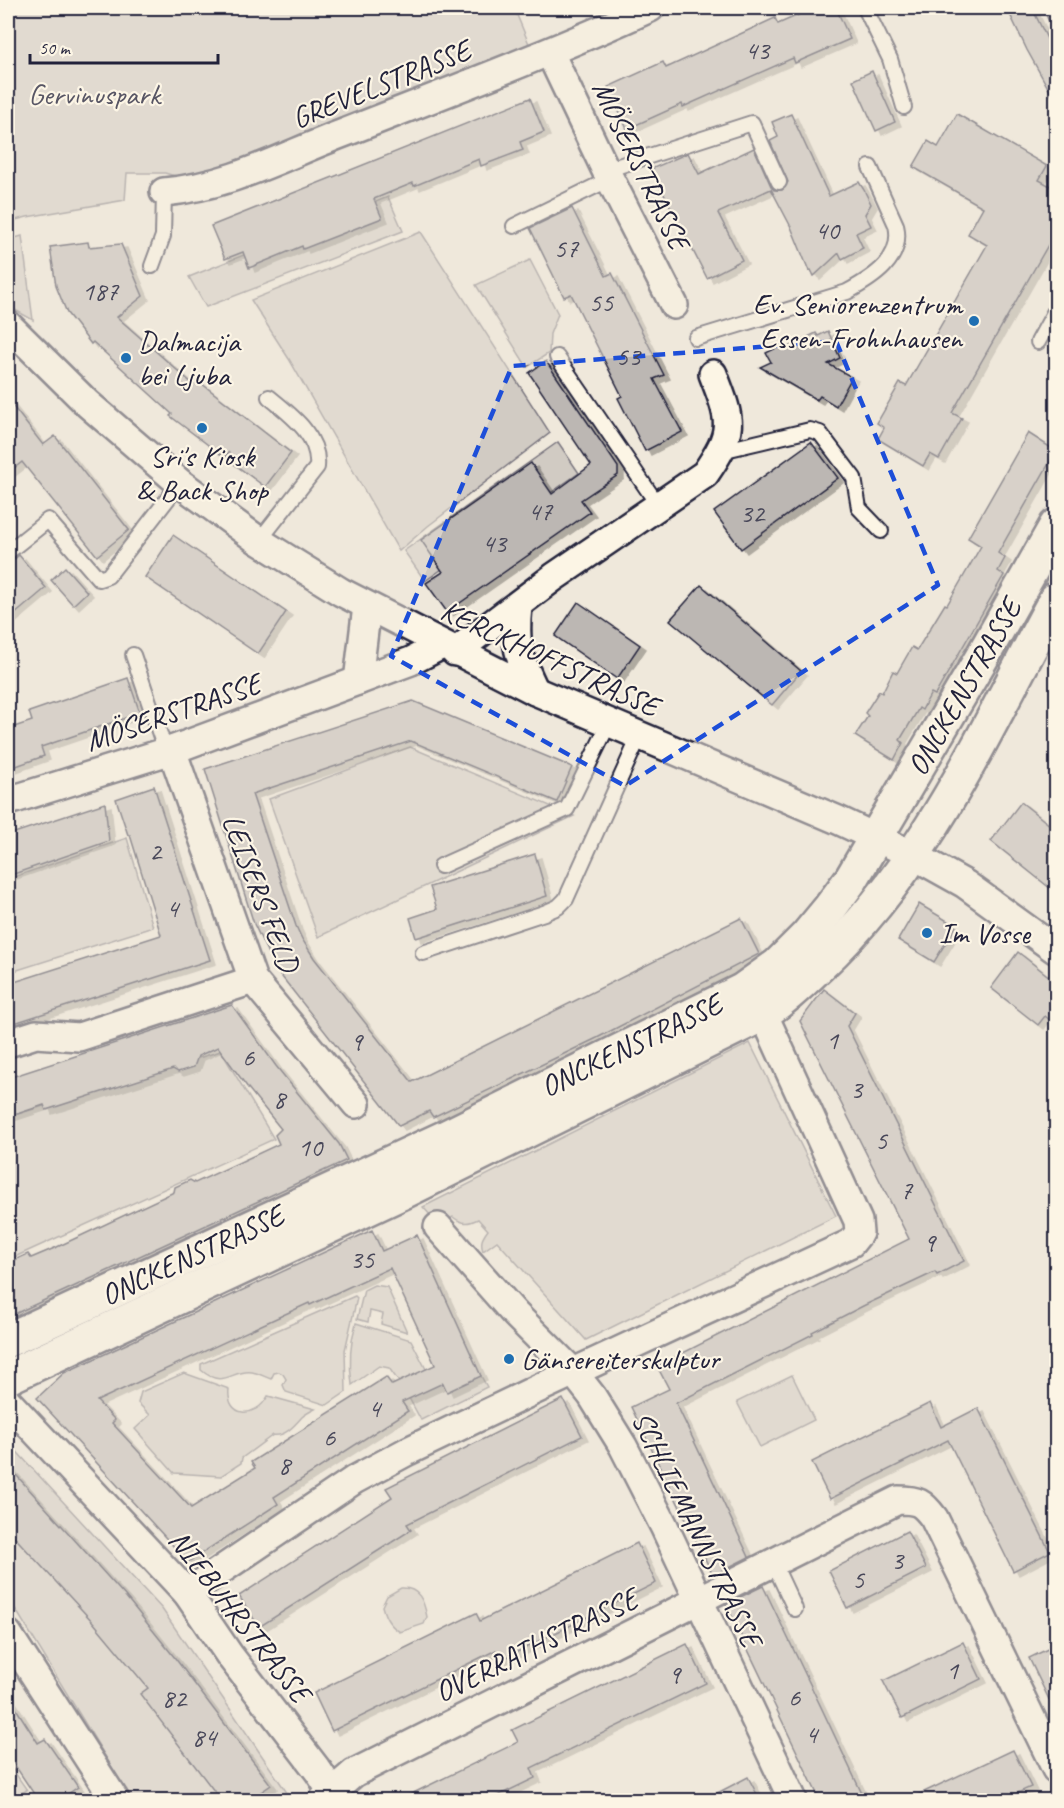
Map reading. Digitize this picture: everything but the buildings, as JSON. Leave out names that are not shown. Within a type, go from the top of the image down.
[{"type":"main road","name":"ONCKENSTRASSE","points":[[8,1340],[446,1137],[743,990],[777,965],[806,937],[830,908],[877,837],[1056,526]]},
{"type":"main road","name":"ONCKENSTRASSE","points":[[8,1377],[424,1182],[763,1013],[800,983],[851,935],[874,909],[913,855],[951,795],[1056,598]]},
{"type":"street","name":"GREVELSTRASSE","points":[[164,192],[187,190],[224,182],[550,52],[651,8]]},
{"type":"street","name":"MÖSERSTRASSE","points":[[550,52],[608,175],[674,305]]},
{"type":"street","name":"KERCKHOFFSTRASSE","points":[[8,325],[88,405],[180,483],[259,540],[367,606],[535,691],[877,837],[965,884],[1056,950]]},
{"type":"street","name":"MÖSERSTRASSE","points":[[8,801],[169,751],[449,648],[518,606],[554,577],[705,474],[721,451],[727,437],[729,422],[723,398],[713,375]]},
{"type":"street","points":[[358,681],[367,606]]},
{"type":"street","points":[[518,606],[515,632],[519,658],[535,691]]},
{"type":"street","name":"LEISERS FELD","points":[[169,751],[253,980],[356,1104]]},
{"type":"street","points":[[8,1043],[36,1034],[79,1037],[253,980]]},
{"type":"street","points":[[187,1593],[354,1480],[408,1451],[851,1243],[859,1233],[858,1221],[763,1013]]},
{"type":"street","name":"SCHLIEMANNSTRASSE","points":[[438,1227],[515,1314],[574,1373],[592,1396],[622,1446],[664,1526],[793,1800]]},
{"type":"street","name":"NIEBUHRSTRASSE","points":[[8,1401],[187,1593],[230,1656],[319,1772],[330,1798]]},
{"type":"street","name":"OVERRATHSTRASSE","points":[[330,1798],[354,1773],[898,1500],[914,1500],[925,1506],[934,1518],[1056,1769]]},
{"type":"street","points":[[8,1634],[115,1800]]},
{"type":"lane","points":[[865,8],[890,59],[904,107]]},
{"type":"lane","points":[[1052,8],[1056,17]]},
{"type":"lane","points":[[514,226],[608,175],[752,123],[779,182]]},
{"type":"lane","points":[[696,338],[847,292],[870,280],[888,264],[896,248],[898,234],[870,167]]},
{"type":"lane","points":[[152,266],[163,236],[164,192]]},
{"type":"lane","points":[[1038,342],[1056,309]]},
{"type":"lane","points":[[557,357],[658,505]]},
{"type":"lane","points":[[259,540],[317,467],[318,456],[299,421],[269,397]]},
{"type":"lane","points":[[721,451],[810,430],[820,433],[854,478],[859,508],[881,531]]},
{"type":"lane","points":[[8,552],[48,520],[99,579],[108,576],[180,483]]},
{"type":"lane","points":[[133,655],[169,751]]},
{"type":"lane","points":[[441,866],[567,809],[609,723]]},
{"type":"lane","points":[[423,953],[544,913],[566,899],[639,736]]},
{"type":"lane","points":[[773,1562],[795,1609]]},
{"type":"highlighted area","points":[[836,341],[938,585],[625,786],[391,656],[512,366]]},
{"type":"green space","name":"Gervinuspark","points":[[8,8],[514,8],[532,51],[256,158],[185,179],[165,173],[127,173],[125,200],[8,222]]},
{"type":"green space","points":[[388,197],[403,231],[206,307],[189,277]]},
{"type":"green space","points":[[421,232],[550,433],[428,526],[399,551],[289,359],[251,300]]},
{"type":"green space","points":[[22,236],[33,320],[8,306],[8,240]]},
{"type":"green space","points":[[530,260],[558,314],[550,334],[549,353],[527,367],[476,285]]},
{"type":"green space","points":[[558,442],[579,473],[425,581],[404,551]]},
{"type":"green space","points":[[410,747],[574,816],[318,937],[269,799]]},
{"type":"green space","points":[[127,838],[153,927],[8,973],[8,879]]},
{"type":"green space","points":[[750,1043],[836,1216],[586,1340],[497,1241],[483,1251],[482,1240],[488,1230],[478,1219],[465,1222],[453,1217],[440,1226],[423,1207]]},
{"type":"green space","points":[[221,1051],[274,1139],[8,1260],[8,1117]]},
{"type":"green space","points":[[374,1285],[387,1287],[407,1332],[381,1324],[383,1314],[370,1311],[368,1322],[357,1319],[364,1290]]},
{"type":"green space","points":[[355,1296],[357,1298],[345,1350],[346,1392],[327,1405],[286,1392],[283,1385],[286,1379],[279,1372],[274,1373],[271,1379],[245,1372],[222,1379],[209,1376],[201,1370],[201,1364]]},
{"type":"green space","points":[[356,1323],[411,1340],[429,1375],[399,1382],[389,1368],[379,1366],[352,1385],[352,1338]]},
{"type":"green space","points":[[184,1373],[229,1389],[232,1405],[242,1412],[256,1409],[268,1396],[315,1409],[303,1416],[286,1432],[273,1435],[242,1458],[241,1463],[221,1476],[174,1473],[135,1429],[150,1415],[138,1403],[141,1392]]},
{"type":"green space","points":[[792,1375],[814,1420],[760,1447],[737,1402]]},
{"type":"green space","points":[[481,1376],[487,1387],[421,1420],[409,1398],[440,1378],[447,1391]]},
{"type":"green space","points":[[8,1442],[162,1609],[292,1800],[132,1800],[8,1597]]},
{"type":"green space","points":[[401,1588],[412,1590],[420,1596],[427,1617],[424,1624],[400,1632],[388,1620],[382,1606],[387,1596]]},
{"type":"green space","points":[[8,1763],[27,1790],[10,1800],[8,1800]]},
{"type":"place","name":"Ev. Seniorenzentrum Essen-Frohnhausen","points":[[974,321]]},
{"type":"place","name":"Dalmacija bei Ljuba","points":[[126,358]]},
{"type":"place","name":"Sri's Kiosk & Back Shop","points":[[202,428]]},
{"type":"place","name":"Im Vosse","points":[[927,933]]},
{"type":"place","name":"Gänsereiterskulptur","points":[[509,1359]]}]
